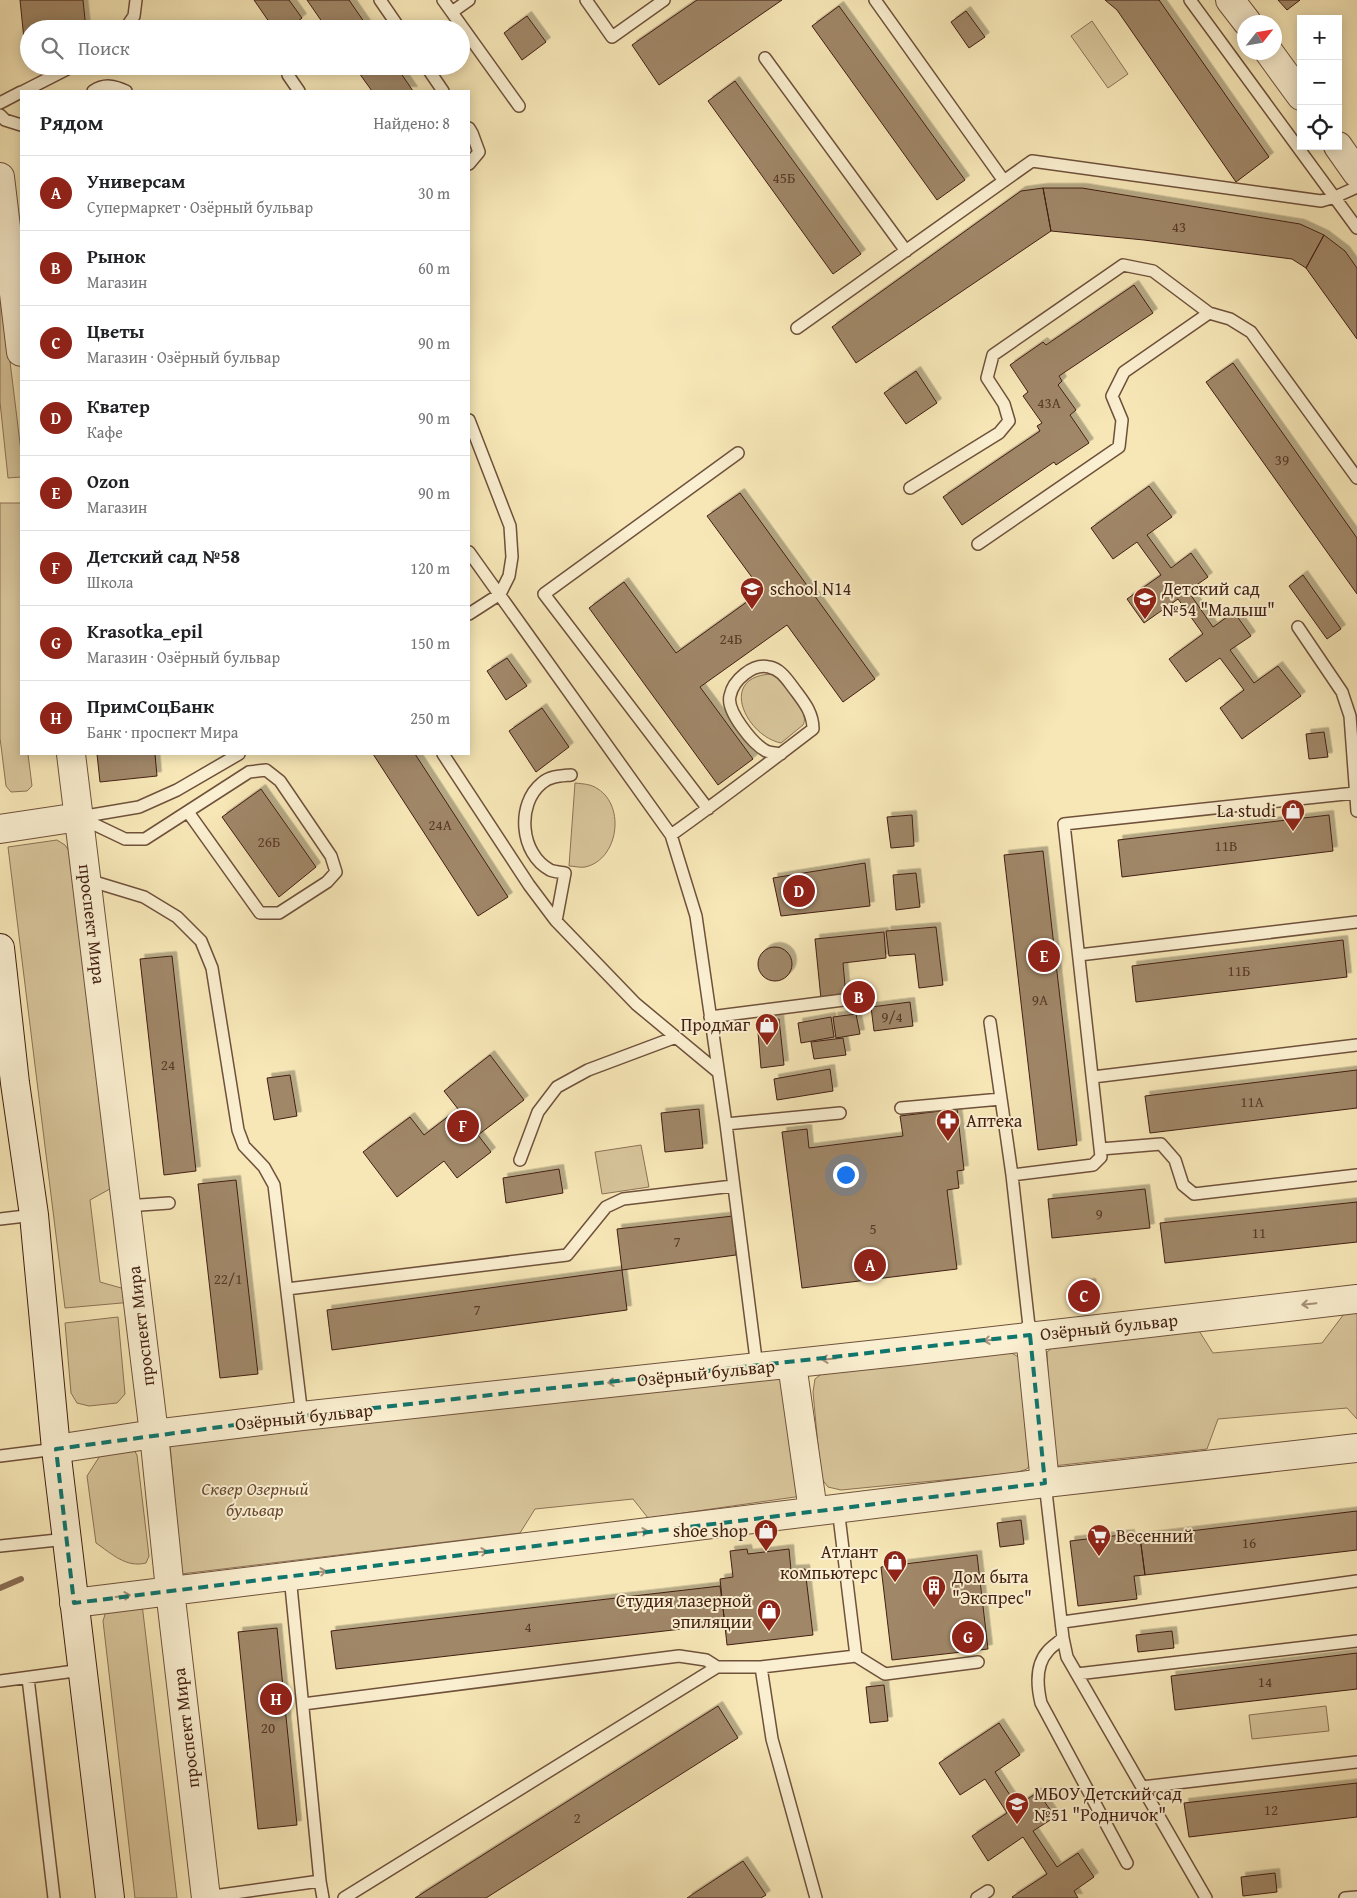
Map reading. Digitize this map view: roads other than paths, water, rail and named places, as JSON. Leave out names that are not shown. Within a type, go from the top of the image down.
[{"type":"street","points":[[1230,0],[1242,15]]},
{"type":"street","points":[[1275,60],[1297,90]]},
{"type":"street","points":[[1341,150],[1357,173]]},
{"type":"street","points":[[0,177],[20,344]]},
{"type":"street","name":"проспект Мира","points":[[71,755],[154,1434],[170,1590],[206,1897]]},
{"type":"street","points":[[0,829],[79,817]]},
{"type":"street","points":[[0,948],[8,1084],[34,1215],[56,1449],[110,1898]]},
{"type":"street","name":"Озёрный бульвар","points":[[56,1449],[154,1434],[302,1416],[792,1364],[1030,1335],[1357,1299]]},
{"type":"street","points":[[1030,1335],[1045,1483]]},
{"type":"street","points":[[792,1364],[825,1510]]},
{"type":"street","points":[[74,1603],[1045,1483],[1357,1448]]},
{"type":"lane","points":[[131,20],[134,16],[136,0]]},
{"type":"lane","points":[[380,0],[394,20]]},
{"type":"lane","points":[[443,0],[458,20]]},
{"type":"lane","points":[[452,12],[469,0]]},
{"type":"lane","points":[[586,0],[612,37],[664,0]]},
{"type":"lane","points":[[875,0],[1004,181]]},
{"type":"lane","points":[[1190,0],[1357,228]]},
{"type":"lane","points":[[470,37],[519,106]]},
{"type":"lane","points":[[764,58],[906,251]]},
{"type":"lane","points":[[26,90],[55,75]]},
{"type":"lane","points":[[288,75],[298,90]]},
{"type":"lane","points":[[432,75],[443,90]]},
{"type":"lane","points":[[95,90],[113,85],[124,90]]},
{"type":"lane","points":[[0,103],[20,93]]},
{"type":"lane","points":[[0,115],[5,120],[20,126]]},
{"type":"lane","points":[[470,130],[479,152],[470,163]]},
{"type":"lane","points":[[797,328],[1032,161],[1321,200],[1335,197],[1357,187]]},
{"type":"lane","points":[[910,488],[999,433],[1009,422],[1004,404],[987,378],[993,355],[1123,265],[1153,271],[1209,313],[1230,319],[1251,332],[1357,478]]},
{"type":"lane","points":[[978,544],[1119,448],[1122,420],[1112,396],[1124,372],[1209,313]]},
{"type":"lane","points":[[470,423],[510,526],[512,557],[510,576],[500,594],[470,613]]},
{"type":"lane","points":[[708,809],[544,594],[738,453]]},
{"type":"lane","points":[[470,553],[671,835],[696,916],[726,1124],[757,1367]]},
{"type":"lane","points":[[1298,627],[1342,692],[1350,716],[1357,810]]},
{"type":"lane","points":[[671,835],[708,809],[781,754],[813,729],[810,710],[782,673],[769,666],[751,669],[738,679],[729,696],[733,713],[754,743],[767,752],[781,754]]},
{"type":"lane","points":[[216,755],[218,767]]},
{"type":"lane","points":[[79,817],[139,806],[177,790],[237,755]]},
{"type":"lane","points":[[444,755],[529,885],[556,921],[636,1004],[718,1072]]},
{"type":"lane","points":[[79,817],[125,839],[145,839],[249,772],[266,770],[280,781],[331,856],[336,872],[327,882],[279,913],[260,913],[188,812]]},
{"type":"lane","points":[[556,921],[565,873],[550,870],[538,860],[528,846],[524,829],[531,795],[542,783],[555,776],[571,775]]},
{"type":"lane","points":[[1012,1175],[1094,1165],[1101,1157],[1064,824],[1355,793]]},
{"type":"lane","points":[[86,880],[144,897],[177,917],[200,941],[212,968],[238,1130],[244,1146],[264,1167],[274,1184],[302,1416]]},
{"type":"lane","points":[[1079,955],[1357,922]]},
{"type":"lane","points":[[710,1017],[867,996]]},
{"type":"lane","points":[[990,1022],[1012,1175],[1030,1335]]},
{"type":"lane","points":[[520,1160],[538,1112],[557,1086],[588,1070],[676,1037]]},
{"type":"lane","points":[[1093,1077],[1357,1045]]},
{"type":"lane","points":[[901,1108],[1001,1099]]},
{"type":"lane","points":[[726,1124],[840,1113]]},
{"type":"lane","points":[[1101,1149],[1161,1144],[1175,1160],[1183,1185],[1194,1194],[1357,1175]]},
{"type":"lane","points":[[286,1289],[567,1255],[606,1207],[623,1199],[733,1186]]},
{"type":"lane","points":[[126,1206],[168,1203]]},
{"type":"lane","points":[[0,1219],[34,1215]]},
{"type":"lane","points":[[0,1456],[56,1449]]},
{"type":"lane","points":[[1045,1483],[1067,1657],[1206,1898]]},
{"type":"lane","points":[[825,1510],[856,1656]]},
{"type":"lane","points":[[0,1546],[67,1539]]},
{"type":"lane","points":[[290,1576],[323,1898]]},
{"type":"lane","points":[[1063,1622],[1357,1581]]},
{"type":"lane","points":[[1064,1638],[1048,1650],[1039,1669],[1037,1688],[1041,1703],[1127,1864]]},
{"type":"lane","points":[[1077,1674],[1357,1641]]},
{"type":"lane","points":[[303,1704],[679,1656],[706,1660],[717,1667]]},
{"type":"lane","points":[[344,1898],[717,1667],[761,1667],[856,1656],[884,1674],[978,1662]]},
{"type":"lane","points":[[761,1667],[772,1739],[816,1898]]},
{"type":"lane","points":[[0,1681],[82,1670]]},
{"type":"lane","points":[[28,1678],[54,1898]]},
{"type":"lane","points":[[1142,1787],[1357,1762]]},
{"type":"lane","points":[[206,1897],[320,1881]]},
{"type":"lane","points":[[977,1898],[988,1891]]},
{"type":"lane","points":[[1345,1898],[1357,1897]]},
{"type":"waterway","points":[[0,1588],[21,1579]]},
{"type":"place","name":"school N14","points":[[752,610]]},
{"type":"place","name":"Детский сад №54 \"Малыш\"","points":[[1145,620]]},
{"type":"place","name":"La studi","points":[[1293,832]]},
{"type":"place","name":"Кватер","points":[[799,891]]},
{"type":"place","name":"Ozon","points":[[1044,956]]},
{"type":"place","name":"Рынок","points":[[859,997]]},
{"type":"place","name":"Продмаг","points":[[767,1046]]},
{"type":"place","name":"Детский сад №58","points":[[463,1126]]},
{"type":"place","name":"Аптека","points":[[948,1142]]},
{"type":"place","name":"Универсам","points":[[870,1265]]},
{"type":"place","name":"Цветы","points":[[1084,1296]]},
{"type":"place","name":"shoe shop","points":[[766,1552]]},
{"type":"place","name":"Весенний","points":[[1099,1557]]},
{"type":"place","name":"Атлант компьютерс","points":[[895,1583]]},
{"type":"place","name":"Дом быта \"Экспрес\"","points":[[934,1608]]},
{"type":"place","name":"Студия лазерной эпиляции","points":[[769,1632]]},
{"type":"place","name":"Krasotka_epil","points":[[968,1637]]},
{"type":"place","name":"ПримСоцБанк","points":[[276,1699]]},
{"type":"place","name":"МБОУ Детский сад №51 \"Родничок\"","points":[[1017,1825]]},
{"type":"park label","name":"Сквер Озерный бульвар","points":[[255,1499]]}]
